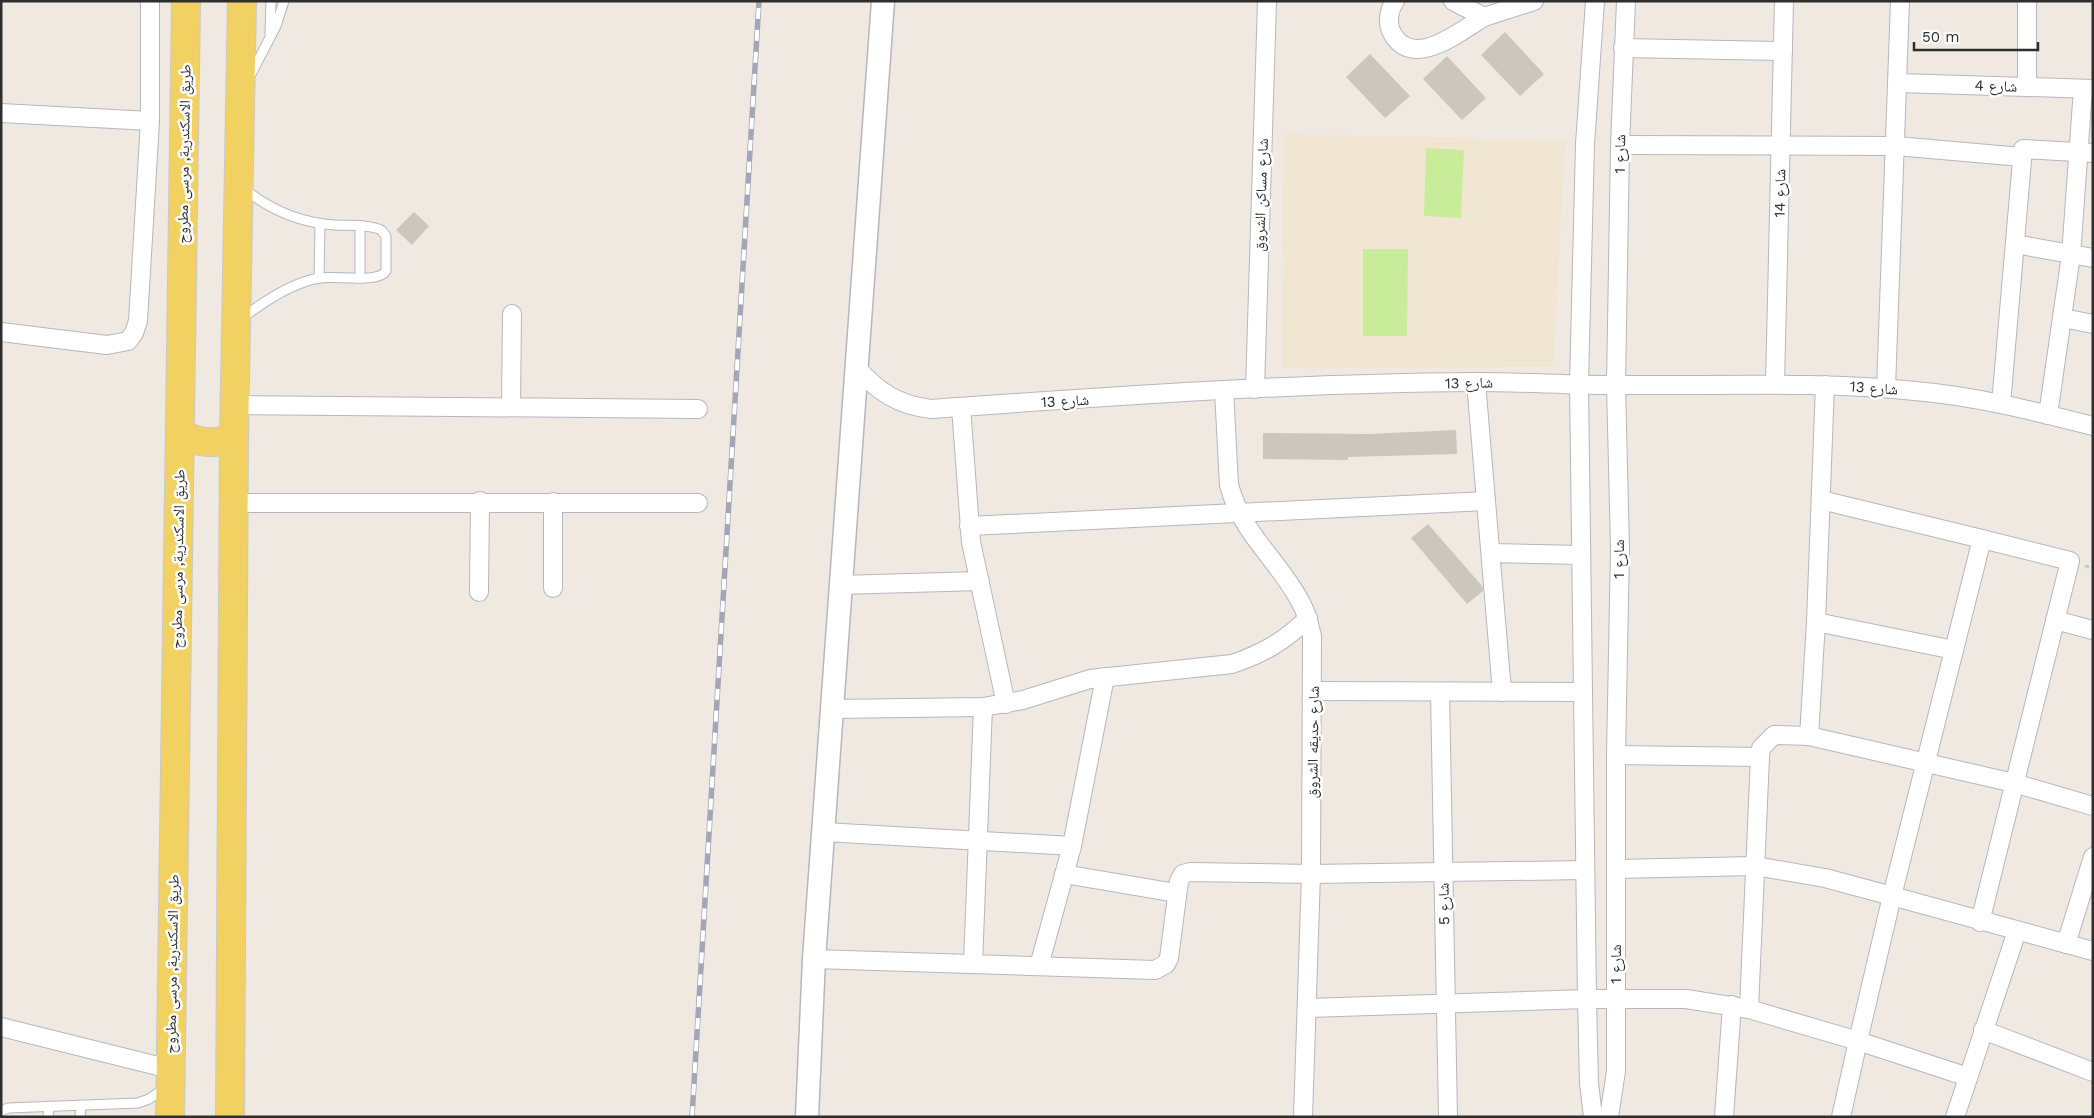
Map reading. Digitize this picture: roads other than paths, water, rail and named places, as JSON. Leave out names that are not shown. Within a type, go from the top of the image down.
[{"type":"main road","name":"طريق الاسكندرية, مرسى مطروح","points":[[170,1117],[186,1]]},
{"type":"main road","points":[[230,1117],[234,437],[242,1]]},
{"type":"main road","points":[[180,433],[188,438],[207,443],[234,437]]},
{"type":"street","points":[[1,332],[107,345],[128,340],[134,333],[138,321],[150,121],[150,1]]},
{"type":"street","points":[[807,1117],[814,959],[856,367],[876,123],[883,1]]},
{"type":"street","name":"شارع مساكن الشروق","points":[[1255,389],[1267,1]]},
{"type":"street","points":[[1395,1],[1389,16],[1390,28],[1396,39],[1406,46],[1417,50],[1429,48],[1484,17],[1534,1]]},
{"type":"street","points":[[1453,1],[1484,17]]},
{"type":"street","name":"شارع 1","points":[[1593,1117],[1589,1083],[1587,999],[1579,384],[1585,144],[1595,1]]},
{"type":"street","name":"شارع 1","points":[[1609,1117],[1612,1110],[1616,1071],[1616,755],[1620,548],[1616,385],[1620,145],[1626,1]]},
{"type":"street","name":"شارع 14","points":[[1775,384],[1784,1]]},
{"type":"street","points":[[1886,388],[1900,1]]},
{"type":"street","points":[[2027,1],[2027,87]]},
{"type":"street","points":[[1623,48],[1783,50]]},
{"type":"street","name":"شارع 4","points":[[1898,83],[2088,89]]},
{"type":"street","points":[[2048,415],[2086,153],[2088,89]]},
{"type":"street","points":[[1,113],[150,121]]},
{"type":"street","points":[[1620,145],[1896,146],[2022,157]]},
{"type":"street","points":[[2001,404],[2023,150],[2086,153]]},
{"type":"street","points":[[2016,244],[2093,258]]},
{"type":"street","points":[[511,407],[512,314]]},
{"type":"street","points":[[2063,318],[2093,324]]},
{"type":"street","name":"شارع 13","points":[[856,367],[882,393],[897,402],[931,409],[1255,389],[1476,382],[1616,385],[1775,384],[1886,388],[1943,394],[2001,404],[2093,426]]},
{"type":"street","points":[[1476,382],[1502,692]]},
{"type":"street","points":[[1809,736],[1816,622],[1825,385]]},
{"type":"street","name":"شارع حديقه الشروق","points":[[1224,391],[1229,484],[1239,514],[1301,602],[1308,618],[1313,654],[1311,874],[1303,1117]]},
{"type":"street","points":[[235,405],[698,409]]},
{"type":"street","points":[[961,407],[969,526],[1006,704]]},
{"type":"street","points":[[1821,500],[2070,561],[1980,922]]},
{"type":"street","points":[[969,526],[1486,501]]},
{"type":"street","points":[[479,592],[480,502]]},
{"type":"street","points":[[553,588],[554,502]]},
{"type":"street","points":[[234,503],[698,503]]},
{"type":"street","points":[[1841,1117],[1892,896],[1982,539]]},
{"type":"street","points":[[1490,553],[1580,555]]},
{"type":"street","points":[[840,585],[980,581]]},
{"type":"street","points":[[832,709],[983,707],[1006,704],[1105,677],[1232,664],[1254,657],[1273,647],[1308,618]]},
{"type":"street","points":[[2055,620],[2093,630]]},
{"type":"street","points":[[1816,622],[1954,650]]},
{"type":"street","points":[[1039,966],[1072,846],[1105,677]]},
{"type":"street","points":[[1313,692],[1582,692]]},
{"type":"street","name":"شارع 5","points":[[1440,692],[1448,1117]]},
{"type":"street","points":[[973,964],[983,707]]},
{"type":"street","points":[[1724,1117],[1741,1007],[1755,866],[1761,748],[1774,735],[1809,736],[2014,783],[2093,806]]},
{"type":"street","points":[[1616,755],[1760,757]]},
{"type":"street","points":[[824,832],[1072,846]]},
{"type":"street","points":[[2066,944],[2093,856]]},
{"type":"street","points":[[1616,869],[1755,866],[1825,878],[1980,922],[2093,951]]},
{"type":"street","points":[[814,959],[1160,968],[1169,958],[1176,893],[1183,874],[1190,872],[1311,874],[1585,870]]},
{"type":"street","points":[[1064,874],[1176,893]]},
{"type":"street","points":[[1955,1117],[2017,931]]},
{"type":"street","points":[[1308,1008],[1587,999],[1686,999],[1741,1007],[1858,1041],[1968,1077]]},
{"type":"street","points":[[1,1027],[170,1077]]},
{"type":"street","points":[[1983,1030],[2093,1072]]},
{"type":"lane","points":[[270,37],[271,1]]},
{"type":"lane","points":[[241,93],[270,37],[284,1]]},
{"type":"lane","points":[[237,322],[275,296],[319,278],[378,277],[385,274],[386,244],[386,236],[381,230],[360,226],[320,224],[277,211],[240,185]]},
{"type":"lane","points":[[319,278],[320,224]]},
{"type":"lane","points":[[360,226],[360,278]]},
{"type":"lane","points":[[1,1111],[8,1108],[138,1103],[149,1099],[170,1077]]},
{"type":"lane","points":[[80,1117],[81,1105]]},
{"type":"lane","points":[[48,1106],[48,1117]]},
{"type":"railway","points":[[692,1117],[759,1]]}]
